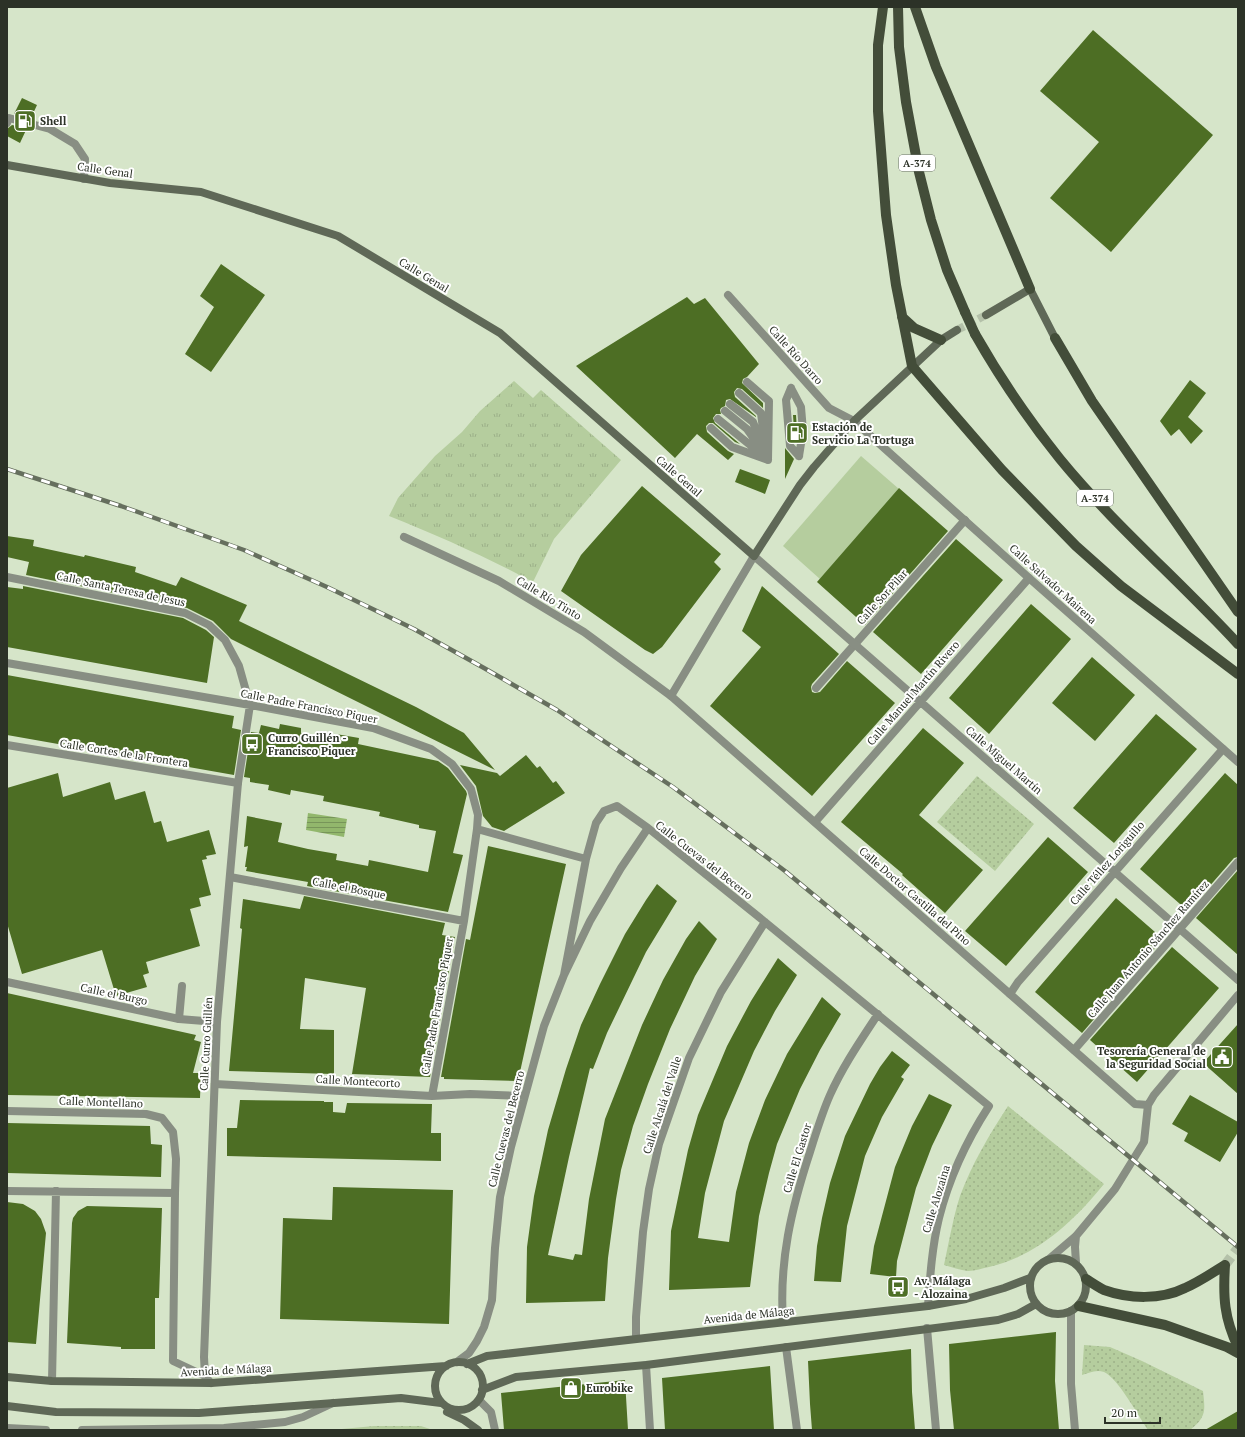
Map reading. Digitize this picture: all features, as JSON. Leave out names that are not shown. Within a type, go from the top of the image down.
[{"type":"main road","points":[[882,7],[878,45],[878,111],[886,215],[896,285],[912,366],[1002,470],[1076,546],[1121,586],[1238,674]]},
{"type":"main road","name":"A-374","points":[[898,7],[899,47],[906,102],[919,172],[931,220],[947,270],[975,334],[996,370],[1024,412],[1061,460],[1104,508],[1238,644]]},
{"type":"main road","points":[[915,7],[936,67],[1030,289],[1055,338],[1092,401],[1238,612]]},
{"type":"main road","name":"Calle Genal","points":[[7,165],[110,183],[201,192],[338,236],[500,333],[754,556]]},
{"type":"main road","points":[[986,315],[1030,289]]},
{"type":"main road","points":[[902,317],[914,328],[941,340]]},
{"type":"main road","points":[[754,556],[800,485],[854,421],[941,340],[957,330]]},
{"type":"main road","points":[[1059,1257],[1068,1259],[1076,1264],[1082,1270],[1086,1279],[1087,1288],[1084,1298],[1075,1308],[1062,1314],[1052,1314],[1043,1311],[1036,1304],[1030,1292],[1030,1278],[1035,1270],[1041,1263],[1049,1259],[1059,1257]]},
{"type":"main road","points":[[1086,1279],[1103,1289],[1124,1295],[1162,1295],[1184,1289],[1225,1265],[1225,1308],[1230,1331],[1238,1347]]},
{"type":"main road","name":"Avenida de Málaga","points":[[467,1364],[487,1356],[928,1306],[966,1300],[1030,1278]]},
{"type":"main road","points":[[482,1390],[516,1377],[646,1365],[998,1320],[1018,1314],[1036,1304]]},
{"type":"main road","points":[[1075,1308],[1165,1325],[1227,1347],[1238,1353]]},
{"type":"main road","points":[[457,1362],[467,1364],[474,1368],[479,1374],[482,1382],[482,1390],[479,1400],[468,1409],[454,1410],[447,1408],[437,1397],[435,1383],[437,1376],[446,1366],[457,1362]]},
{"type":"main road","name":"Avenida de Málaga","points":[[7,1377],[52,1380],[211,1383],[446,1366]]},
{"type":"main road","points":[[7,1406],[56,1412],[199,1412],[400,1398],[441,1403]]},
{"type":"main road","points":[[408,1399],[440,1408],[464,1420],[478,1430]]},
{"type":"street","points":[[7,123],[9,118],[50,129],[75,144],[85,159],[84,179]]},
{"type":"street","name":"Calle Río Darro","points":[[728,295],[829,408],[854,421]]},
{"type":"street","points":[[747,382],[769,401],[768,460]]},
{"type":"street","points":[[791,388],[801,408],[803,431],[799,456],[790,446],[786,400],[791,388]]},
{"type":"street","points":[[739,393],[761,413],[768,460]]},
{"type":"street","points":[[730,404],[753,422],[768,460]]},
{"type":"street","points":[[724,411],[747,429],[768,460]]},
{"type":"street","points":[[718,418],[768,460]]},
{"type":"street","name":"Calle Salvador Mairena","points":[[854,421],[1238,762]]},
{"type":"street","points":[[711,428],[732,447],[768,460]]},
{"type":"street","name":"Calle Sor Pilar","points":[[816,688],[964,520]]},
{"type":"street","name":"Calle Río Tinto","points":[[404,537],[499,581],[584,632],[671,696]]},
{"type":"street","points":[[671,696],[754,556]]},
{"type":"street","name":"Calle Miguel Martín","points":[[754,556],[1238,980]]},
{"type":"street","name":"Calle Santa Teresa de Jesus","points":[[7,577],[185,612],[209,625],[225,640],[238,666],[250,705]]},
{"type":"street","name":"Calle Manuel Martín Rivero","points":[[815,822],[1029,578]]},
{"type":"street","name":"Calle Padre Francisco Piquer","points":[[7,663],[373,728],[431,749],[452,764],[471,789],[478,815],[464,921],[432,1096]]},
{"type":"street","name":"Calle Doctor Castilla del Pino","points":[[671,696],[1135,1104],[1148,1105]]},
{"type":"street","name":"Calle Curro Guillén","points":[[205,1376],[205,1310],[217,1022],[238,783],[250,705]]},
{"type":"street","name":"Calle Cortes de la Frontera","points":[[7,745],[238,783]]},
{"type":"street","name":"Calle Téllez Loriguillo","points":[[1010,994],[1018,982],[1223,749]]},
{"type":"street","points":[[564,975],[586,859],[596,823],[604,811],[617,806],[648,828]]},
{"type":"street","name":"Calle Cuevas del Becerro","points":[[457,1362],[469,1353],[477,1341],[484,1327],[492,1300],[500,1197],[524,1096],[544,1026],[564,975],[590,921],[621,868],[648,828],[989,1106]]},
{"type":"street","points":[[477,829],[586,859]]},
{"type":"street","name":"Calle Juan Antonio Sánchez Ramírez","points":[[1074,1050],[1181,930],[1238,862]]},
{"type":"street","name":"Calle el Bosque","points":[[230,877],[464,921]]},
{"type":"street","name":"Calle Alcalá del Valle","points":[[636,1338],[636,1317],[643,1232],[649,1189],[659,1144],[690,1058],[715,1005],[725,986],[765,922]]},
{"type":"street","name":"Calle el Burgo","points":[[7,982],[179,1019],[217,1022]]},
{"type":"street","points":[[179,1019],[182,986]]},
{"type":"street","points":[[1049,1259],[1076,1236],[1115,1189],[1144,1142],[1148,1105],[1165,1081],[1238,995]]},
{"type":"street","name":"Calle El Gastor","points":[[783,1322],[782,1275],[788,1228],[801,1178],[830,1094],[846,1063],[878,1014]]},
{"type":"street","name":"Calle Montecorto","points":[[215,1084],[432,1096],[470,1094],[524,1096]]},
{"type":"street","name":"Calle Alozaina","points":[[928,1306],[932,1256],[939,1217],[965,1147],[989,1106]]},
{"type":"street","name":"Calle Montellano","points":[[7,1111],[146,1114],[162,1118],[173,1132],[176,1159],[176,1193],[173,1361],[205,1376]]},
{"type":"street","points":[[7,1191],[176,1193]]},
{"type":"street","points":[[52,1380],[56,1191]]},
{"type":"street","points":[[1076,1236],[1076,1264]]},
{"type":"street","points":[[1075,1308],[1071,1384],[1075,1430]]},
{"type":"street","points":[[927,1328],[936,1430]]},
{"type":"street","points":[[786,1347],[797,1430]]},
{"type":"street","points":[[646,1365],[650,1430]]},
{"type":"street","points":[[205,1376],[211,1383]]},
{"type":"street","points":[[479,1400],[491,1412],[495,1430]]},
{"type":"street","points":[[82,1430],[224,1428],[285,1422],[303,1417],[336,1402]]},
{"type":"street","points":[[7,1429],[11,1430]]},
{"type":"street","points":[[7,1429],[46,1430]]},
{"type":"green space","points":[[514,381],[533,398],[541,390],[621,460],[554,539],[533,582],[462,547],[389,516],[398,498],[435,456],[462,432],[480,411]]},
{"type":"green space","points":[[861,456],[899,489],[820,579],[783,546]]},
{"type":"green space","points":[[977,776],[1034,824],[995,871],[937,822]]},
{"type":"green space","points":[[1008,1106],[1104,1184],[1067,1224],[1039,1246],[1023,1255],[1006,1262],[973,1271],[965,1271],[944,1265],[960,1196],[981,1150]]},
{"type":"green space","points":[[1084,1345],[1110,1347],[1203,1391],[1204,1413],[1202,1417],[1190,1430],[1148,1430],[1128,1398],[1110,1376],[1104,1372],[1098,1371],[1082,1375]]},
{"type":"green space","points":[[374,1426],[421,1426],[433,1430],[331,1430]]},
{"type":"shaded area","points":[[308,813],[347,819],[344,837],[306,830]]},
{"type":"building","points":[[1093,30],[1213,135],[1111,252],[1050,198],[1099,142],[1040,91]]},
{"type":"building","points":[[22,98],[37,105],[31,118],[14,114]]},
{"type":"building","points":[[12,125],[27,128],[20,143],[7,136],[7,129]]},
{"type":"building","points":[[221,264],[265,295],[211,372],[185,354],[214,307],[200,296]]},
{"type":"building","points":[[687,297],[694,304],[705,298],[759,364],[747,377],[743,379],[742,383],[763,403],[763,408],[742,389],[737,388],[734,392],[735,397],[756,417],[730,399],[726,400],[725,406],[721,408],[721,414],[716,414],[713,418],[715,423],[740,444],[735,442],[713,423],[709,423],[706,426],[707,432],[728,451],[734,454],[728,460],[697,434],[675,458],[576,366]]},
{"type":"building","points":[[1190,380],[1206,393],[1188,417],[1203,431],[1191,444],[1179,429],[1171,436],[1160,421]]},
{"type":"building","points":[[793,415],[796,415],[797,431],[795,444]]},
{"type":"building","points":[[785,448],[794,459],[785,479]]},
{"type":"building","points":[[740,469],[770,480],[765,494],[735,482]]},
{"type":"building","points":[[642,486],[721,554],[714,562],[721,569],[662,647],[653,654],[645,650],[561,591],[581,555]]},
{"type":"building","points":[[899,488],[948,531],[865,625],[817,582]]},
{"type":"building","points":[[7,536],[34,540],[33,546],[84,557],[85,555],[136,567],[135,572],[176,586],[181,577],[247,605],[239,621],[416,707],[464,733],[495,770],[231,639],[213,621],[187,608],[26,575],[29,562],[7,557]]},
{"type":"building","points":[[956,539],[1003,580],[921,674],[873,632]]},
{"type":"building","points":[[23,586],[183,618],[206,630],[214,637],[207,683],[7,647],[7,587],[23,589]]},
{"type":"building","points":[[762,586],[839,654],[812,684],[812,692],[820,692],[847,661],[895,703],[812,796],[710,706],[761,647],[742,631]]},
{"type":"building","points":[[1031,604],[1071,639],[989,734],[949,698]]},
{"type":"building","points":[[1092,657],[1135,695],[1095,741],[1052,703]]},
{"type":"building","points":[[7,675],[234,716],[232,728],[241,730],[234,775],[7,735]]},
{"type":"building","points":[[1156,714],[1197,749],[1114,843],[1073,808]]},
{"type":"building","points":[[280,724],[301,728],[301,733],[335,739],[336,734],[359,738],[358,744],[438,761],[448,768],[467,794],[453,853],[463,855],[448,912],[307,886],[308,882],[246,871],[247,867],[245,867],[248,846],[244,847],[247,816],[282,823],[278,842],[337,854],[336,860],[368,866],[369,860],[428,872],[436,831],[419,828],[419,825],[379,816],[380,812],[323,801],[324,796],[291,790],[290,795],[268,790],[269,785],[250,782],[250,778],[244,777],[251,732],[259,733],[261,725],[279,729]]},
{"type":"building","points":[[923,728],[964,763],[919,815],[983,870],[945,913],[902,875],[903,874],[841,822]]},
{"type":"building","points":[[526,755],[537,768],[540,766],[553,783],[556,781],[565,793],[504,831],[492,827],[483,816],[476,786],[460,765],[497,773],[500,776]]},
{"type":"building","points":[[58,773],[63,797],[110,782],[115,800],[145,791],[154,823],[161,821],[167,842],[209,830],[216,854],[206,856],[207,859],[202,860],[211,895],[199,898],[201,906],[190,909],[200,946],[146,962],[149,973],[143,975],[147,987],[116,996],[102,950],[22,974],[7,923],[7,788]]},
{"type":"building","points":[[1225,773],[1238,785],[1238,857],[1234,858],[1188,911],[1140,869]]},
{"type":"building","points":[[1048,837],[1088,872],[1006,966],[965,931]]},
{"type":"building","points":[[488,846],[566,864],[518,1081],[444,1079],[444,1077],[441,1077],[466,939],[470,940]]},
{"type":"building","points":[[1238,870],[1238,955],[1196,918]]},
{"type":"building","points":[[657,884],[677,901],[646,952],[607,1033],[593,1069],[590,1068],[548,1255],[573,1260],[575,1254],[582,1255],[589,1199],[605,1119],[642,1025],[663,980],[686,939],[699,921],[717,939],[695,976],[670,1029],[633,1126],[621,1170],[616,1199],[608,1258],[605,1301],[526,1303],[527,1247],[534,1196],[548,1130],[566,1069],[581,1025],[600,984],[625,934]]},
{"type":"building","points":[[304,896],[445,923],[442,935],[455,937],[430,1077],[352,1074],[366,988],[305,978],[300,1029],[334,1030],[334,1074],[229,1071],[242,929],[240,928],[243,899],[300,909]]},
{"type":"building","points":[[1116,898],[1163,939],[1082,1033],[1035,992]]},
{"type":"building","points":[[1172,947],[1219,988],[1137,1082],[1090,1040]]},
{"type":"building","points":[[778,958],[797,975],[775,1011],[754,1051],[724,1121],[705,1193],[698,1238],[729,1242],[736,1192],[749,1143],[765,1100],[787,1054],[822,997],[841,1014],[800,1089],[777,1144],[759,1216],[750,1287],[669,1290],[671,1231],[688,1150],[698,1115],[727,1046],[751,1001]]},
{"type":"building","points":[[7,993],[196,1035],[194,1040],[201,1042],[193,1073],[201,1073],[200,1098],[7,1095]]},
{"type":"building","name":"Tesorería General de la Seguridad Social","points":[[1238,1024],[1238,1094],[1203,1063]]},
{"type":"building","points":[[892,1051],[910,1065],[901,1077],[904,1079],[882,1117],[865,1156],[847,1226],[841,1282],[814,1281],[817,1246],[822,1218],[830,1183],[845,1136],[870,1084]]},
{"type":"building","points":[[929,1094],[952,1105],[932,1146],[916,1188],[897,1261],[896,1277],[870,1274],[874,1246],[895,1167],[912,1126]]},
{"type":"building","points":[[1190,1095],[1238,1122],[1238,1132],[1220,1162],[1184,1141],[1188,1133],[1172,1124]]},
{"type":"building","points":[[240,1100],[333,1102],[333,1112],[345,1113],[347,1103],[432,1104],[431,1133],[441,1133],[441,1161],[227,1156],[227,1128],[237,1128]]},
{"type":"building","points":[[7,1123],[150,1126],[151,1144],[162,1145],[161,1177],[7,1173]]},
{"type":"building","points":[[333,1187],[453,1190],[449,1324],[280,1319],[283,1218],[332,1220]]},
{"type":"building","points":[[7,1202],[23,1204],[35,1211],[41,1219],[46,1233],[36,1344],[7,1342]]},
{"type":"building","points":[[87,1206],[162,1208],[159,1298],[155,1298],[155,1349],[121,1349],[121,1347],[67,1343],[72,1223],[73,1218],[78,1211]]},
{"type":"building","points":[[1056,1332],[1055,1381],[1059,1430],[954,1430],[950,1390],[949,1344]]},
{"type":"building","points":[[911,1349],[915,1430],[812,1430],[808,1361]]},
{"type":"building","points":[[770,1366],[774,1430],[665,1430],[662,1378]]},
{"type":"building","points":[[625,1380],[628,1430],[504,1430],[501,1393]]},
{"type":"building","points":[[1238,1411],[1238,1430],[1205,1430]]},
{"type":"tunnel","points":[[957,330],[986,315]]},
{"type":"tunnel","points":[[1225,1265],[1238,1248]]},
{"type":"railway","points":[[7,469],[121,506],[244,550],[327,587],[414,629],[557,710],[673,787],[785,871],[1238,1247]]},
{"type":"place","name":"Shell","points":[[25,121]]},
{"type":"place","name":"Estación de Servicio La Tortuga","points":[[797,433]]},
{"type":"place","name":"Curro Guillén - Francisco Piquer","points":[[252,744]]},
{"type":"place","name":"Tesorería General de la Seguridad Social","points":[[1222,1057]]},
{"type":"place","name":"Av. Málaga - Alozaina","points":[[898,1287]]},
{"type":"place","name":"Eurobike","points":[[571,1388]]}]
